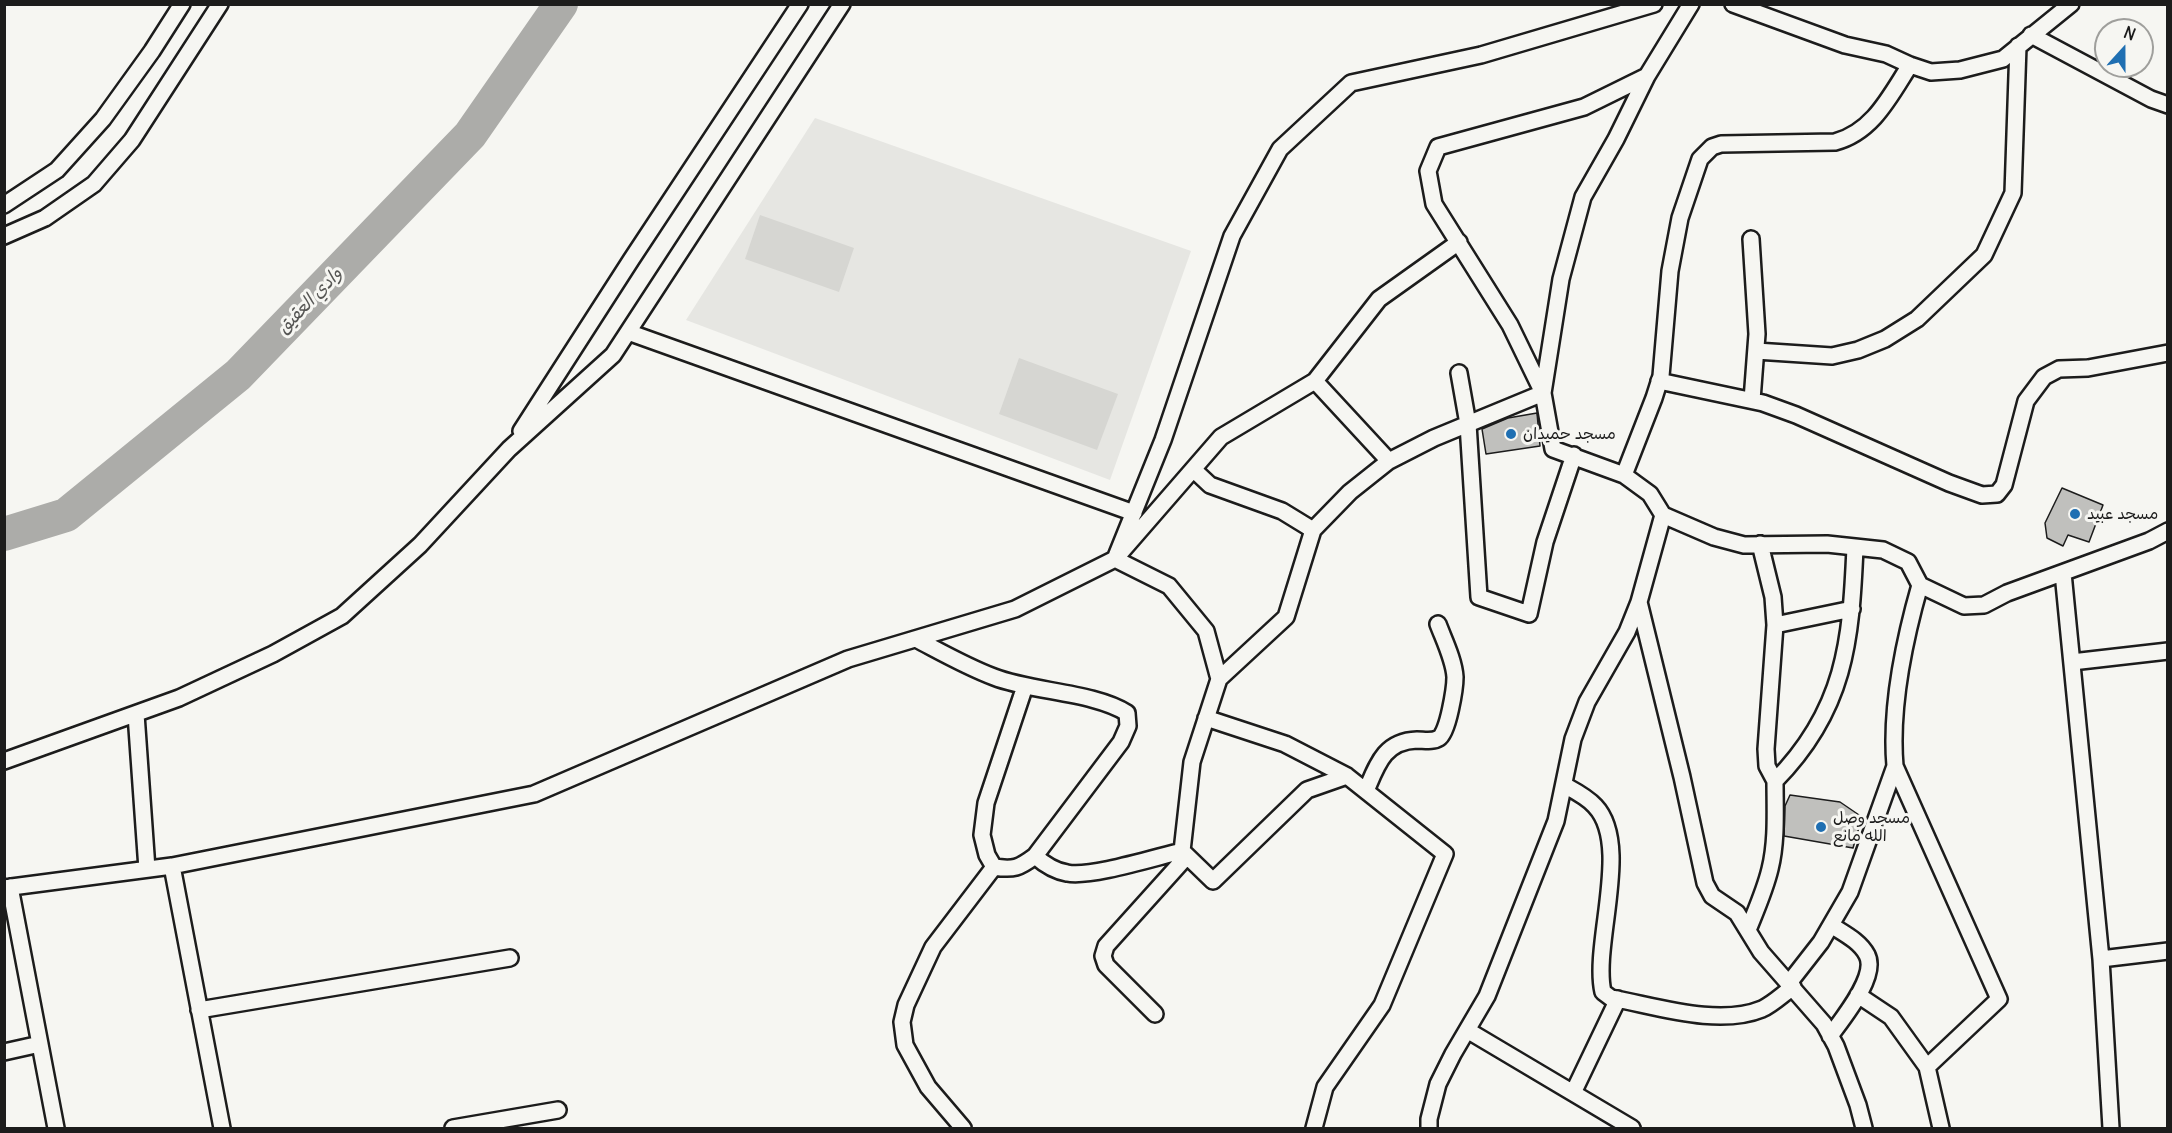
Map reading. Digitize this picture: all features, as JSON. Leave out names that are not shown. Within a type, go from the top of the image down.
[{"type":"street","points":[[4,205],[57,170],[103,119],[152,51],[182,4]]},
{"type":"street","points":[[4,236],[45,218],[94,184],[132,140],[220,4]]},
{"type":"street","points":[[509,449],[800,4]]},
{"type":"street","points":[[4,761],[179,698],[273,654],[342,616],[420,545],[509,449],[613,355],[842,4]]},
{"type":"street","points":[[1115,560],[1163,440],[1232,236],[1280,149],[1351,83],[1481,55],[1654,4]]},
{"type":"street","points":[[1543,393],[1561,279],[1583,196],[1616,139],[1647,76],[1691,4]]},
{"type":"street","points":[[1732,4],[1845,45],[1886,54],[1931,72],[1960,70],[2002,59],[2071,4]]},
{"type":"street","points":[[2031,35],[2132,90],[2168,105]]},
{"type":"street","points":[[1756,351],[1832,356],[1858,350],[1884,339],[1917,319],[1984,255],[2013,193],[2018,46]]},
{"type":"street","points":[[1624,475],[1659,381],[1670,271],[1680,218],[1700,159],[1712,147],[1721,144],[1835,142],[1851,138],[1867,125],[1884,105],[1910,65]]},
{"type":"street","points":[[1647,76],[1584,107],[1438,147],[1428,171],[1434,204],[1510,325],[1543,393],[1553,449],[1624,475],[1650,494],[1663,515],[1714,537],[1744,545],[1827,544],[1883,550],[1908,562],[1920,585],[1964,606],[1984,605],[2007,593],[2149,541],[2168,531]]},
{"type":"street","points":[[1751,239],[1756,314],[1752,400]]},
{"type":"street","points":[[56,1128],[7,887],[172,866],[534,794],[848,659],[1015,609],[1115,560],[1221,437],[1315,381],[1379,299],[1459,242]]},
{"type":"street","points":[[628,332],[1134,513]]},
{"type":"street","points":[[1659,381],[1752,400],[1796,415],[1949,483],[1988,496],[1997,494],[2004,485],[2026,401],[2044,377],[2059,369],[2088,368],[2168,353]]},
{"type":"street","points":[[1459,373],[1468,424],[1479,597],[1529,614],[1545,542],[1574,455]]},
{"type":"street","points":[[1315,381],[1389,461]]},
{"type":"street","points":[[1155,1014],[1106,965],[1103,957],[1106,946],[1185,853],[1192,762],[1219,679],[1286,616],[1313,530],[1350,492],[1389,461],[1468,424],[1543,393]]},
{"type":"street","points":[[1194,470],[1210,485],[1282,511],[1313,530]]},
{"type":"street","points":[[1429,1128],[1429,1119],[1438,1084],[1487,996],[1556,821],[1573,739],[1587,702],[1627,632],[1639,602],[1663,515]]},
{"type":"street","points":[[1748,930],[1760,902],[1770,868],[1775,826],[1775,781],[1767,766],[1766,749],[1775,625],[1773,597],[1760,544]]},
{"type":"street","points":[[1775,781],[1792,764],[1812,735],[1838,685],[1847,650],[1852,609],[1855,547]]},
{"type":"street","points":[[1115,560],[1170,586],[1206,632],[1219,679]]},
{"type":"street","points":[[2063,573],[2101,959],[2111,1128]]},
{"type":"street","points":[[1920,585],[1906,635],[1893,740],[1895,766],[1999,999],[1927,1067]]},
{"type":"street","points":[[1639,602],[1705,883],[1712,896],[1737,914],[1761,952],[1824,1024],[1836,1046],[1858,1105],[1863,1128]]},
{"type":"street","points":[[1775,625],[1852,609]]},
{"type":"street","points":[[1366,791],[1377,765],[1393,745],[1400,742],[1438,740],[1447,727],[1455,677],[1450,655],[1438,624]]},
{"type":"street","points":[[916,639],[994,678],[1118,708],[1126,713],[1128,726],[1121,742],[1035,856],[1022,866],[1010,870],[994,867],[987,855],[982,835],[986,803],[1025,686]]},
{"type":"street","points":[[2072,662],[2168,651]]},
{"type":"street","points":[[136,714],[147,869]]},
{"type":"street","points":[[1206,718],[1286,744],[1347,776],[1445,854],[1382,1005],[1324,1087],[1314,1128]]},
{"type":"street","points":[[1564,785],[1582,795],[1596,807],[1609,837],[1611,865],[1600,978],[1603,992],[1611,998],[1696,1016],[1729,1016],[1763,1008],[1791,985],[1821,942],[1851,892],[1895,766]]},
{"type":"street","points":[[1185,853],[1213,881],[1307,790],[1347,776]]},
{"type":"street","points":[[1035,856],[1047,866],[1068,874],[1087,873],[1185,853]]},
{"type":"street","points":[[172,866],[222,1128]]},
{"type":"street","points":[[963,1128],[928,1087],[905,1045],[902,1022],[906,1005],[933,947],[994,867]]},
{"type":"street","points":[[1830,1036],[1858,995],[1870,971],[1870,963],[1860,945],[1832,925]]},
{"type":"street","points":[[2101,959],[2168,951]]},
{"type":"street","points":[[199,1010],[510,958]]},
{"type":"street","points":[[1858,995],[1891,1017],[1927,1067],[1941,1128]]},
{"type":"street","points":[[1573,1093],[1618,999]]},
{"type":"street","points":[[1467,1030],[1632,1128]]},
{"type":"street","points":[[4,1052],[40,1044]]},
{"type":"street","points":[[453,1128],[558,1110]]},
{"type":"shaded area","points":[[815,118],[1191,251],[1110,480],[686,320]]},
{"type":"shaded area","points":[[760,215],[854,248],[839,292],[745,259]]},
{"type":"shaded area","points":[[1019,358],[1118,394],[1097,450],[999,414]]},
{"type":"building","name":"مسجد حميدان","points":[[1537,413],[1540,446],[1486,454],[1482,429],[1508,418]]},
{"type":"building","name":"مسجد عبيد","points":[[2062,488],[2103,505],[2089,542],[2068,535],[2063,546],[2047,538],[2045,523]]},
{"type":"building","name":"مسجد وصل الله مانع","points":[[1790,795],[1840,802],[1862,817],[1853,848],[1784,836],[1785,806]]},
{"type":"waterway","name":"وادي العقيق","points":[[4,534],[66,515],[238,375],[470,135],[561,4]]},
{"type":"place","name":"مسجد حميدان","points":[[1511,434]]},
{"type":"place","name":"مسجد عبيد","points":[[2075,514]]},
{"type":"place","name":"مسجد وصل الله مانع","points":[[1821,827]]}]
